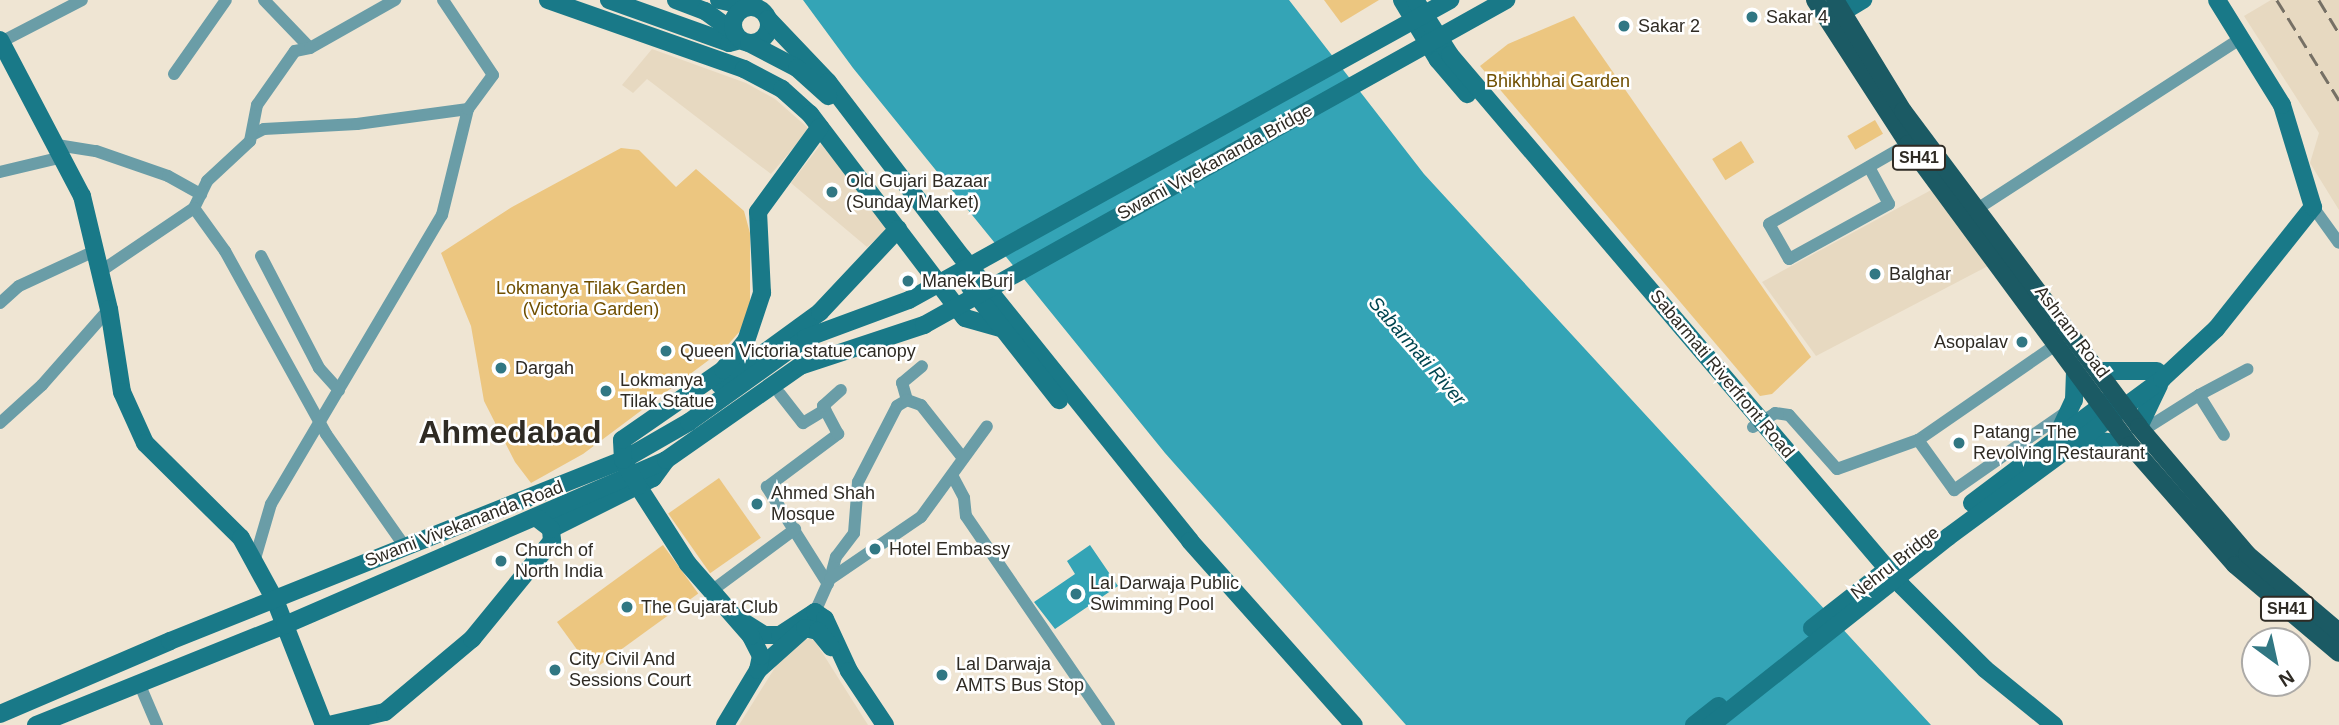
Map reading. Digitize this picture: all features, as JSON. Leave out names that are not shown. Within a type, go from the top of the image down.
[{"type":"main road","points":[[548,0],[574,13],[744,69],[782,89],[820,127],[965,318],[1000,328]]},
{"type":"main road","points":[[609,0],[729,43],[742,38],[765,36],[768,19]]},
{"type":"main road","points":[[676,0],[705,11],[742,38],[797,68],[822,90],[1000,328],[1163,524],[1341,725]]},
{"type":"main road","points":[[719,0],[751,6],[768,19],[828,82],[978,278],[1181,530],[1354,725]]},
{"type":"main road","name":"Sabarmati Riverfront Road","points":[[1402,0],[1438,60],[1757,424],[1919,604],[1985,669],[2054,725]]},
{"type":"main road","name":"Sabarmati Riverfront Road","points":[[1415,0],[1450,55],[1945,647],[2035,725]]},
{"type":"main road","name":"Swami Vivekananda Bridge","points":[[909,300],[1450,0]]},
{"type":"main road","points":[[1476,17],[1497,0]]},
{"type":"main road","name":"Swami Vivekananda Bridge","points":[[631,473],[653,478],[666,460],[800,366],[924,325],[1506,0]]},
{"type":"main road","name":"Ashram Road","points":[[1815,0],[1908,144],[2105,411],[2137,434],[2248,554],[2339,632]]},
{"type":"main road","points":[[1838,6],[1863,0]]},
{"type":"main road","points":[[2105,411],[2163,373],[2216,329],[2313,207],[2281,105],[2238,40],[2217,0]]},
{"type":"main road","points":[[742,38],[736,15],[751,6]]},
{"type":"main road","name":"Ashram Road","points":[[1838,6],[1888,90],[1974,211],[2120,400],[2137,434],[2235,565],[2339,653]]},
{"type":"main road","points":[[0,41],[82,196],[97,250],[122,392],[145,443],[241,538],[275,600],[326,725],[383,719],[472,639],[538,564],[552,541],[544,524]]},
{"type":"main road","points":[[758,670],[761,656],[730,613],[710,592],[631,473],[622,440],[723,370],[747,341],[762,293],[758,212],[820,127]]},
{"type":"main road","points":[[664,438],[680,417],[820,312],[898,229]]},
{"type":"main road","name":"Swami Vivekananda Road","points":[[0,714],[405,547],[631,473],[664,438],[806,338],[909,300]]},
{"type":"main road","points":[[2099,372],[2163,373]]},
{"type":"main road","points":[[2055,439],[2076,393],[2075,373]]},
{"type":"main road","points":[[2078,438],[2137,434],[2163,373]]},
{"type":"main road","name":"Nehru Bridge","points":[[1694,725],[1944,532],[2078,438],[2105,411]]},
{"type":"main road","name":"Nehru Bridge","points":[[1711,725],[2055,439],[2105,411]]},
{"type":"main road","points":[[36,725],[544,524],[631,473]]},
{"type":"main road","points":[[730,613],[764,635],[780,635],[815,612],[825,619],[849,670]]},
{"type":"main road","points":[[725,725],[758,670],[805,628],[818,631],[849,670],[885,725]]},
{"type":"street","points":[[0,41],[82,0]]},
{"type":"street","points":[[174,74],[226,0]]},
{"type":"street","points":[[264,0],[310,48]]},
{"type":"street","points":[[254,134],[257,105],[295,51],[310,48],[395,0]]},
{"type":"street","points":[[254,562],[271,504],[442,215],[468,109],[493,75],[443,0]]},
{"type":"street","points":[[1974,211],[2238,40]]},
{"type":"street","points":[[101,271],[194,208],[207,181],[254,134],[264,129],[357,124],[468,109]]},
{"type":"street","points":[[1869,167],[1889,204],[1789,259],[1769,224],[1908,144]]},
{"type":"street","points":[[0,172],[60,151],[96,151],[169,176],[201,194]]},
{"type":"street","points":[[2313,207],[2339,243]]},
{"type":"street","points":[[194,208],[225,251],[319,422],[405,547]]},
{"type":"street","points":[[0,303],[19,286],[97,250]]},
{"type":"street","points":[[261,256],[314,359],[339,390]]},
{"type":"street","points":[[0,423],[43,385],[109,309]]},
{"type":"street","points":[[1757,424],[1775,413],[1789,415],[1837,469],[1918,440],[2054,345]]},
{"type":"street","points":[[922,366],[902,383],[907,401],[927,411],[962,457]]},
{"type":"street","points":[[2137,434],[2199,395],[2248,369]]},
{"type":"street","points":[[829,581],[767,485],[838,434],[825,410],[825,404],[841,390]]},
{"type":"street","points":[[780,394],[803,423],[825,410]]},
{"type":"street","points":[[2199,395],[2224,435]]},
{"type":"street","points":[[815,612],[836,557],[854,533],[858,482],[882,429],[897,406],[907,401]]},
{"type":"street","points":[[1918,440],[1954,490],[2071,409]]},
{"type":"street","points":[[829,581],[921,517],[987,426]]},
{"type":"street","points":[[952,475],[964,498],[966,516],[1110,725]]},
{"type":"street","points":[[710,592],[795,529]]},
{"type":"street","points":[[139,683],[157,725]]},
{"type":"shaded area","points":[[2271,0],[2339,0],[2339,210],[2310,163],[2319,133],[2244,16]]},
{"type":"shaded area","points":[[652,49],[746,83],[775,99],[807,127],[807,132],[771,174],[647,79],[633,93],[622,85]]},
{"type":"shaded area","name":"Old Gujari Bazaar (Sunday Market)","points":[[821,144],[887,222],[885,231],[867,247],[791,183]]},
{"type":"shaded area","name":"Balghar","points":[[1933,189],[1988,266],[1816,356],[1762,282]]},
{"type":"shaded area","points":[[813,638],[868,725],[739,725],[791,642]]},
{"type":"green space","points":[[1324,0],[1379,0],[1341,23]]},
{"type":"green space","name":"Bhikhbhai Garden","points":[[1574,16],[1811,357],[1772,394],[1760,396],[1480,66],[1508,44]]},
{"type":"green space","points":[[1875,120],[1883,134],[1855,150],[1847,136]]},
{"type":"green space","points":[[1741,141],[1754,162],[1725,180],[1712,159]]},
{"type":"green space","name":"Lokmanya Tilak Garden (Victoria Garden)","points":[[621,148],[639,150],[676,187],[696,169],[744,211],[750,233],[750,305],[741,330],[725,348],[583,454],[531,483],[515,462],[484,401],[471,326],[441,253],[512,207]]},
{"type":"green space","points":[[719,478],[761,538],[710,573],[668,514]]},
{"type":"green space","name":"The Gujarat Club","points":[[663,545],[698,594],[592,671],[557,622]]},
{"type":"water","name":"Sabarmati River","points":[[803,0],[1289,0],[1424,174],[1931,725],[1406,725],[1165,453],[853,68]]},
{"type":"water","name":"Lal Darwaja Public Swimming Pool","points":[[1090,545],[1118,586],[1055,629],[1034,602],[1075,574],[1067,561]]},
{"type":"railway","points":[[2277,0],[2339,100]]},
{"type":"railway","points":[[2319,0],[2339,33]]},
{"type":"place","name":"Sakar 4","points":[[1752,17]]},
{"type":"place","name":"Sakar 2","points":[[1624,26]]},
{"type":"place","name":"Old Gujari Bazaar (Sunday Market)","points":[[832,192]]},
{"type":"place","name":"Balghar","points":[[1875,274]]},
{"type":"place","name":"Manek Burj","points":[[908,281]]},
{"type":"place","name":"Asopalav","points":[[2022,342]]},
{"type":"place","name":"Queen Victoria statue canopy","points":[[666,351]]},
{"type":"place","name":"Dargah","points":[[501,368]]},
{"type":"place","name":"Lokmanya Tilak Statue","points":[[606,391]]},
{"type":"place","name":"Patang - The Revolving Restaurant","points":[[1959,443]]},
{"type":"place","name":"Ahmed Shah Mosque","points":[[757,504]]},
{"type":"place","name":"Hotel Embassy","points":[[875,549]]},
{"type":"place","name":"Church of North India","points":[[501,561]]},
{"type":"place","name":"Lal Darwaja Public Swimming Pool","points":[[1076,594]]},
{"type":"place","name":"The Gujarat Club","points":[[627,607]]},
{"type":"place","name":"City Civil And Sessions Court","points":[[555,670]]},
{"type":"place","name":"Lal Darwaja AMTS Bus Stop","points":[[942,675]]},
{"type":"district","name":"Ahmedabad","points":[[510,432]]}]
